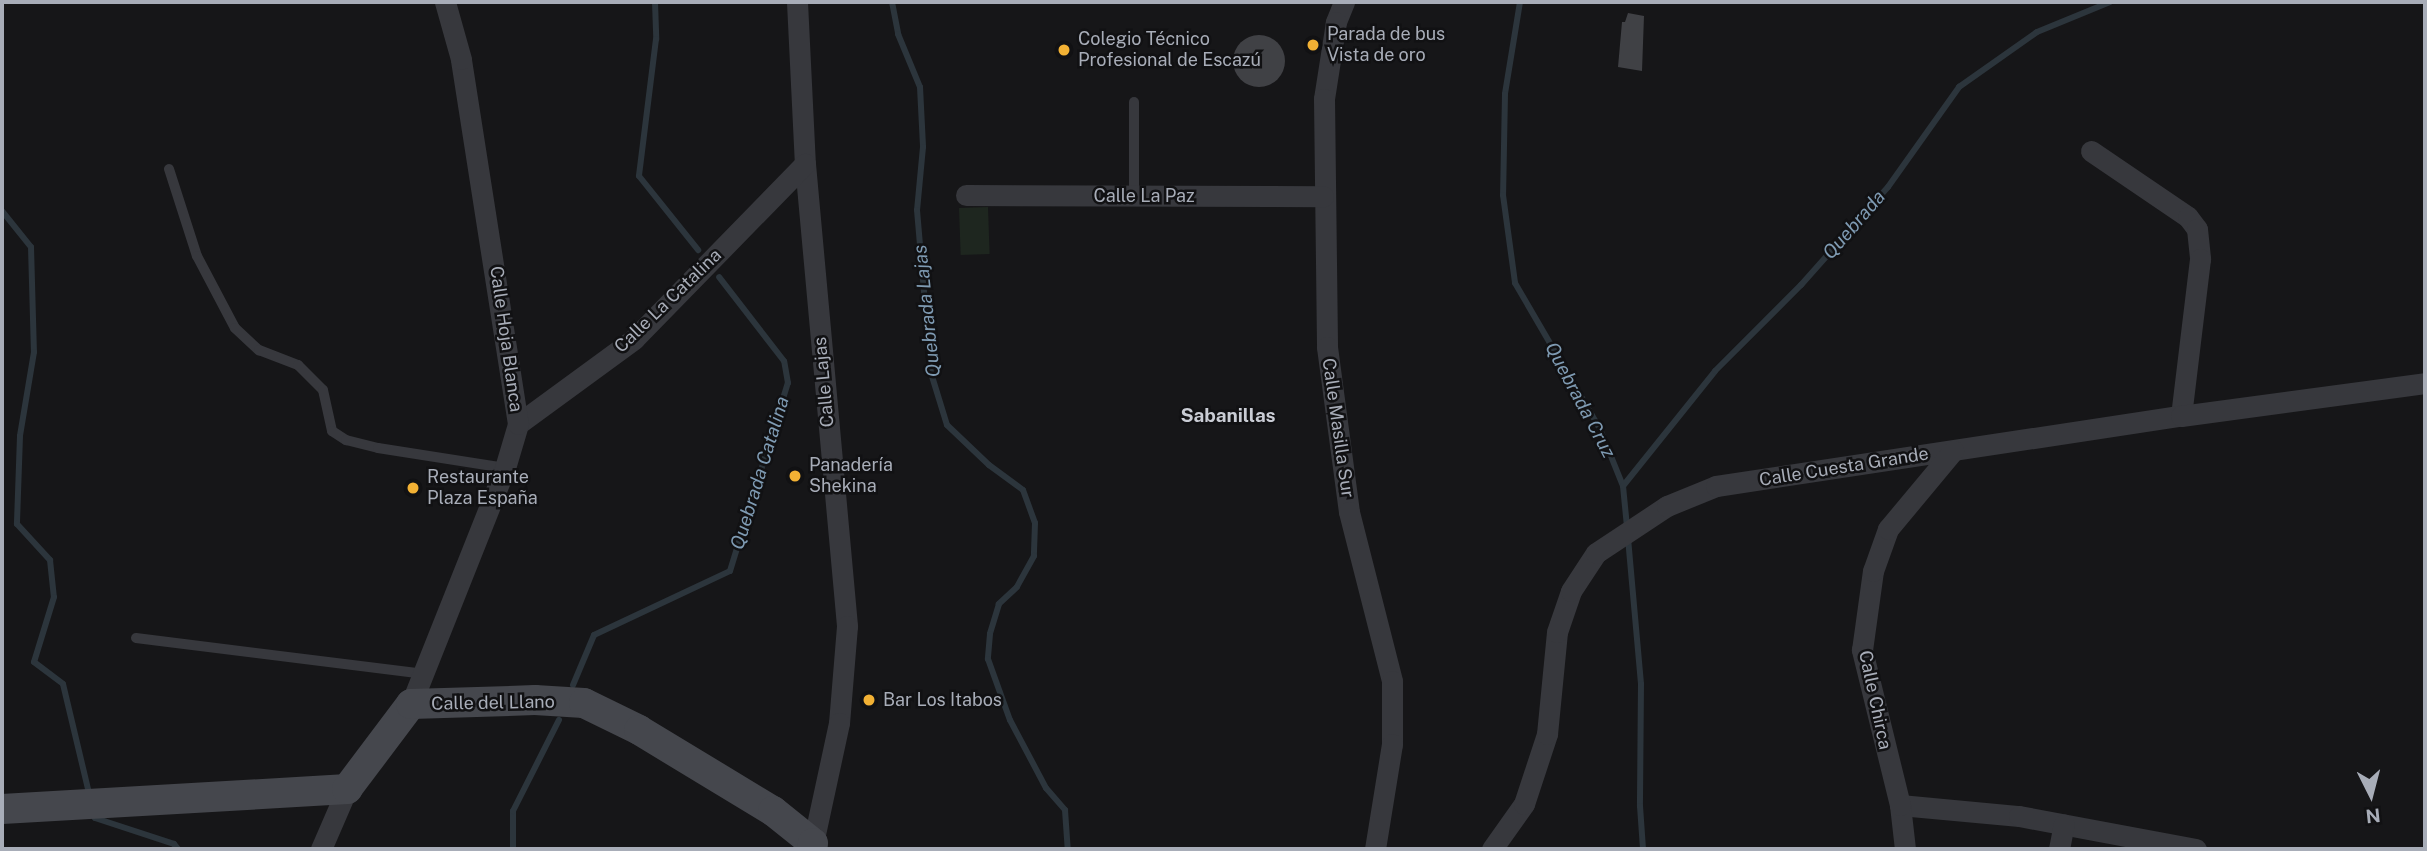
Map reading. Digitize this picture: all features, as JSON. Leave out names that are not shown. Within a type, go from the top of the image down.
[{"type":"main road","name":"Calle del Llano","points":[[347,789],[411,704],[536,700],[583,704],[650,736],[773,811],[813,846]]},
{"type":"main road","points":[[2,809],[347,789]]},
{"type":"street","name":"Calle Hoja Blanca","points":[[411,704],[505,468],[518,424],[461,59],[445,2]]},
{"type":"street","name":"Calle Lajas","points":[[797,2],[805,164],[846,626],[839,723],[813,846]]},
{"type":"street","name":"Calle Masilla Sur","points":[[1344,2],[1336,22],[1324,99],[1323,196],[1327,347],[1349,512],[1392,681],[1392,744],[1375,849]]},
{"type":"street","points":[[2091,151],[2188,217],[2197,229],[2200,260],[2181,416]]},
{"type":"street","name":"Calle La Catalina","points":[[518,424],[634,339],[805,164]]},
{"type":"street","name":"Calle La Paz","points":[[966,195],[1323,196]]},
{"type":"street","name":"Calle Cuesta Grande","points":[[1497,844],[1524,804],[1547,734],[1557,632],[1571,591],[1596,553],[1667,506],[1716,486],[2181,416],[2425,383]]},
{"type":"street","name":"Calle Chirca","points":[[1905,849],[1900,804],[1862,650],[1873,571],[1888,529],[1954,450]]},
{"type":"street","points":[[321,849],[347,789]]},
{"type":"street","points":[[1900,804],[2064,824],[2196,849]]},
{"type":"street","points":[[2059,849],[2064,824]]},
{"type":"lane","points":[[1134,102],[1134,196]]},
{"type":"lane","points":[[169,169],[197,256],[235,328],[259,350],[298,365],[323,390],[332,430],[346,440],[378,448],[505,468]]},
{"type":"lane","points":[[136,639],[423,674]]},
{"type":"shaded area","points":[[988,207],[990,254],[961,255],[959,208]]},
{"type":"building","points":[[1628,13],[1644,16],[1642,71],[1618,67],[1622,22],[1625,22]]},
{"type":"building","points":[[1259,35],[1269,37],[1277,43],[1283,51],[1283,71],[1277,79],[1269,85],[1259,87],[1249,85],[1241,79],[1235,71],[1233,61],[1235,51],[1241,43],[1249,37]]},
{"type":"waterway","name":"Quebrada Catalina","points":[[655,2],[656,39],[639,176],[698,250]]},
{"type":"waterway","name":"Quebrada Lajas","points":[[892,2],[898,34],[920,87],[923,147],[917,210],[931,373],[947,425],[989,465],[1023,490],[1035,523],[1034,556],[1017,587],[999,604],[990,634],[988,659],[1010,720],[1046,788],[1065,810],[1068,849]]},
{"type":"waterway","name":"Quebrada Cruz","points":[[1520,2],[1505,94],[1503,195],[1515,283],[1600,429],[1623,486],[1627,527]]},
{"type":"waterway","name":"Quebrada","points":[[1623,486],[1715,371],[1801,285],[1888,187],[1959,87],[2037,32],[2110,2]]},
{"type":"waterway","points":[[2,211],[31,247],[34,352],[20,436],[17,524],[50,560],[54,597],[34,662],[63,684],[90,797]]},
{"type":"waterway","name":"Quebrada Catalina","points":[[573,685],[594,635],[730,571],[788,383],[784,361],[719,277]]},
{"type":"waterway","name":"Quebrada Cruz","points":[[1628,538],[1641,684],[1640,806],[1643,849]]},
{"type":"waterway","name":"Quebrada Catalina","points":[[513,849],[513,811],[559,720]]},
{"type":"waterway","points":[[94,814],[95,818],[174,844],[178,849]]},
{"type":"place","name":"Parada de bus Vista de oro","points":[[1313,45]]},
{"type":"place","name":"Colegio Técnico Profesional de Escazú","points":[[1064,50]]},
{"type":"place","name":"Panadería Shekina","points":[[795,476]]},
{"type":"place","name":"Restaurante Plaza España","points":[[413,488]]},
{"type":"place","name":"Bar Los Itabos","points":[[869,700]]},
{"type":"district","name":"Sabanillas","points":[[1228,416]]}]
